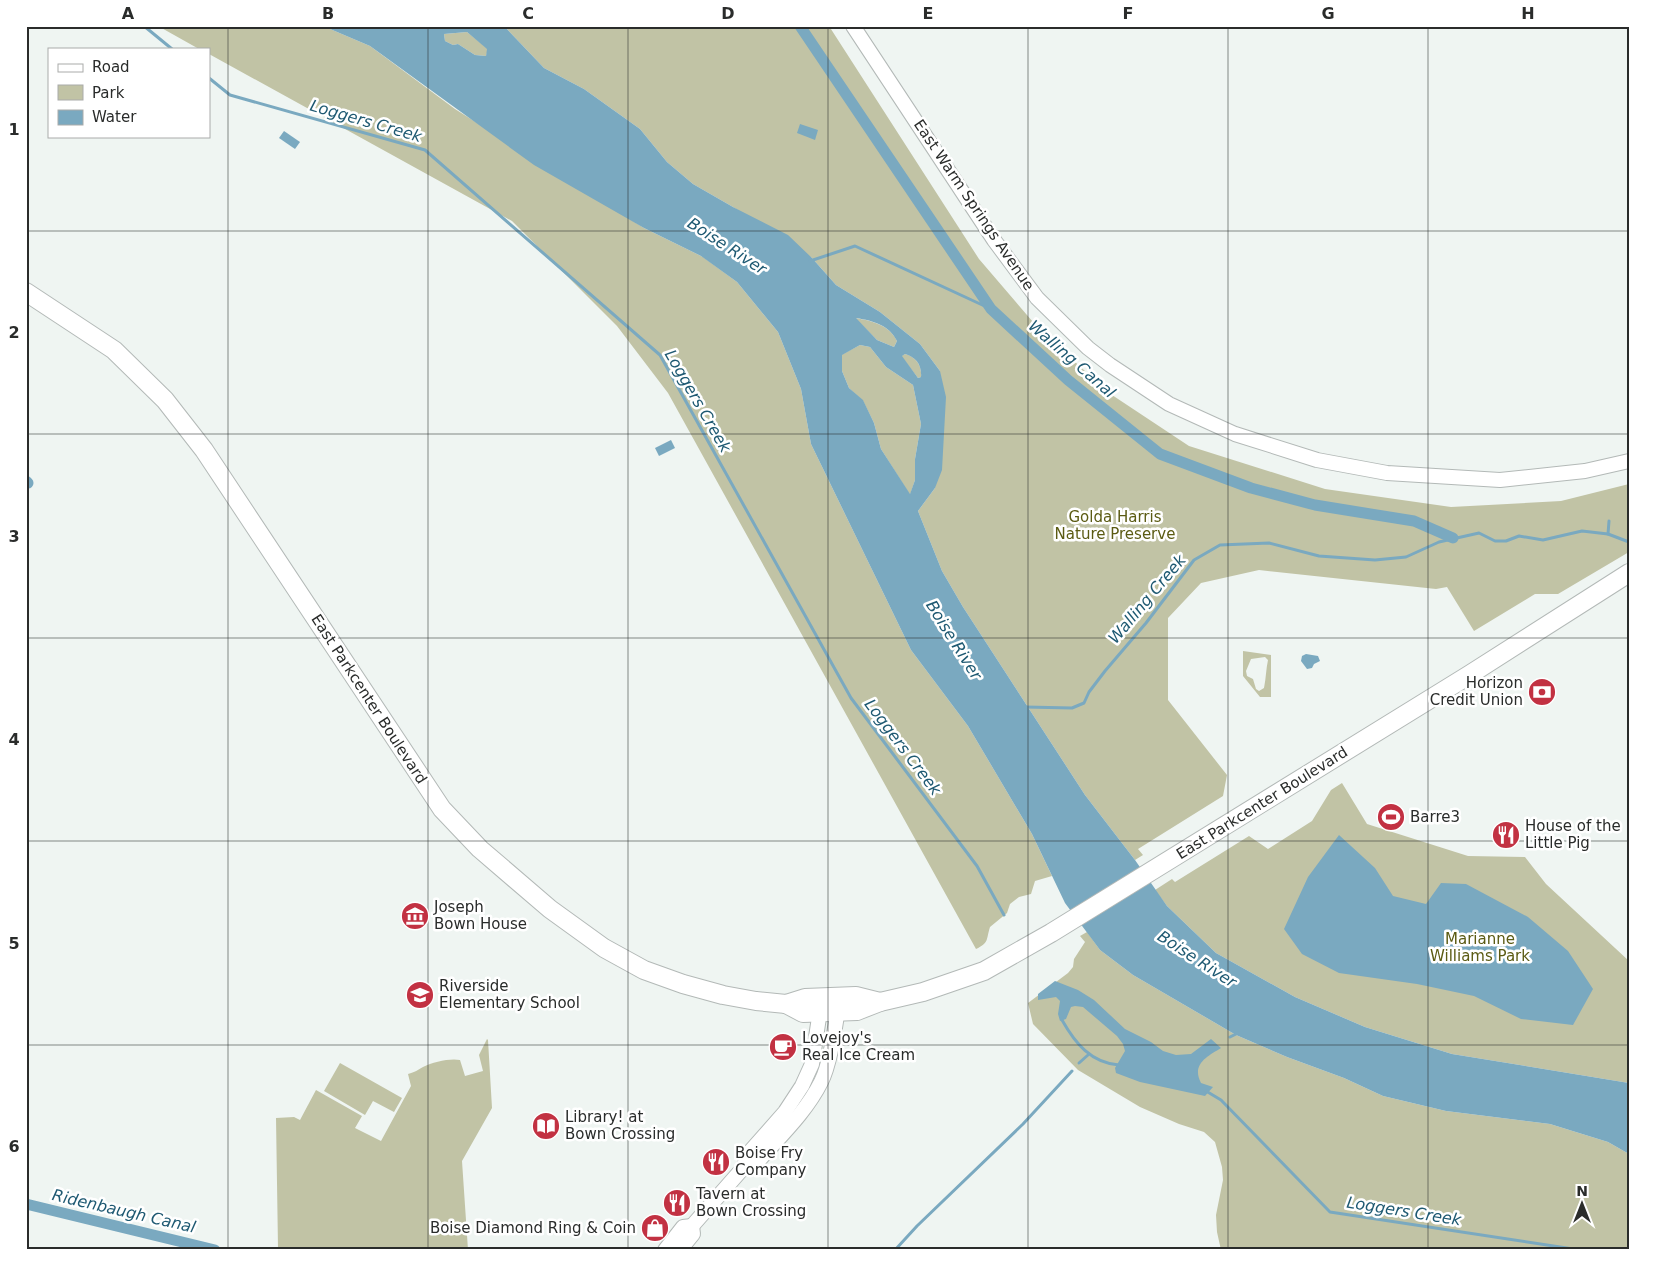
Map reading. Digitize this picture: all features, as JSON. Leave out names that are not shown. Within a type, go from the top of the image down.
[{"type":"main road","name":"East Parkcenter Boulevard","points":[[26,292],[114,350],[165,400],[204,450],[442,809],[480,849],[550,909],[604,948],[644,970],[723,996],[786,1004],[805,998],[830,1005],[856,996],[880,1002],[923,992],[975,974],[1014,955],[1051,933],[1469,675],[1625,576]]},
{"type":"street","name":"East Warm Springs Avenue","points":[[854,26],[994,240],[1037,298],[1088,348],[1110,365],[1170,404],[1235,434],[1317,460],[1387,473],[1500,480],[1585,471],[1629,461]]},
{"type":"street","points":[[665,1250],[683,1227],[692,1226],[744,1167],[747,1155],[785,1112],[802,1086],[812,1064],[830,1005]]},
{"type":"street","points":[[680,1250],[693,1234],[692,1226]]},
{"type":"green space","points":[[158,26],[323,26],[370,46],[455,109],[644,228],[703,257],[737,282],[778,332],[801,389],[811,444],[911,650],[968,726],[1032,834],[1052,876],[1035,881],[1031,894],[1019,897],[1010,904],[1007,913],[990,927],[983,945],[976,949],[668,393],[617,326],[512,221],[210,55],[210,48],[197,48]]},
{"type":"green space","name":"Golda Harris Nature Preserve","points":[[504,26],[829,26],[979,259],[1039,329],[1109,393],[1189,446],[1325,489],[1451,507],[1561,501],[1629,484],[1629,552],[1558,594],[1535,594],[1474,631],[1447,587],[1436,589],[1259,570],[1201,583],[1168,618],[1168,700],[1227,775],[1223,796],[1138,849],[1143,855],[1135,860],[1085,795],[963,607],[942,571],[918,511],[935,488],[940,371],[920,344],[880,312],[836,285],[812,258],[733,207],[693,184],[667,162],[640,129],[584,89],[544,68]]},
{"type":"green space","points":[[467,32],[488,49],[486,56],[475,55],[458,44],[453,45],[445,41],[444,34]]},
{"type":"green space","points":[[855,318],[874,322],[885,327],[897,341],[894,347],[877,340]]},
{"type":"green space","points":[[860,345],[870,347],[886,367],[913,385],[921,424],[915,459],[915,480],[910,495],[881,449],[874,423],[863,401],[849,388],[842,371],[841,355]]},
{"type":"green space","points":[[905,354],[918,362],[921,377],[918,378],[901,356]]},
{"type":"green space","points":[[1243,651],[1271,655],[1271,697],[1260,697],[1243,676]],"holes":[[[1265,657],[1268,660],[1264,688],[1259,691],[1256,689],[1253,679],[1247,676],[1246,671],[1251,659]]]},
{"type":"green space","name":"Marianne Williams Park","points":[[1342,783],[1367,824],[1468,856],[1525,857],[1546,884],[1629,961],[1629,1083],[1452,1054],[1365,1027],[1295,997],[1216,953],[1167,906],[1155,890],[1172,879],[1175,882],[1249,836],[1268,849],[1312,821],[1331,790]]},
{"type":"green space","points":[[1087,932],[1100,950],[1133,975],[1236,1035],[1287,1057],[1344,1078],[1383,1096],[1446,1111],[1550,1124],[1608,1142],[1629,1154],[1629,1250],[1221,1250],[1216,1215],[1223,1180],[1222,1167],[1215,1142],[1204,1132],[1179,1124],[1140,1107],[1078,1070],[1033,1024],[1028,1003],[1068,973],[1073,967],[1074,959],[1085,942],[1080,936]]},
{"type":"green space","points":[[487,1039],[492,1108],[462,1161],[468,1250],[288,1250],[278,1248],[276,1118],[294,1117],[300,1120],[316,1090],[362,1116],[355,1128],[381,1141],[411,1086],[408,1074],[432,1064],[451,1060],[460,1060],[465,1076],[483,1071],[479,1055]]},
{"type":"green space","points":[[340,1063],[402,1098],[394,1112],[373,1101],[365,1115],[324,1091]]},
{"type":"water","name":"Boise River","points":[[323,26],[448,26],[453,29],[455,26],[504,26],[544,68],[584,89],[640,129],[667,162],[693,184],[788,235],[836,285],[880,312],[920,344],[940,371],[946,397],[942,470],[935,488],[918,511],[942,571],[963,607],[1085,795],[1135,860],[1167,906],[1216,953],[1295,997],[1365,1027],[1452,1054],[1629,1083],[1629,1154],[1608,1142],[1550,1124],[1446,1111],[1383,1096],[1344,1078],[1287,1057],[1236,1035],[1133,975],[1100,950],[1065,903],[1032,834],[968,726],[911,650],[811,444],[801,389],[778,332],[737,282],[701,256],[644,228],[534,165],[370,46]],"holes":[[[467,32],[487,49],[486,56],[475,55],[458,44],[453,45],[445,41],[444,34]],[[856,318],[885,327],[897,341],[894,347],[877,340]],[[860,345],[870,347],[886,367],[913,385],[921,424],[915,459],[915,480],[910,494],[881,449],[874,423],[863,400],[849,388],[842,371],[842,355]],[[905,354],[915,359],[919,365],[921,377],[918,378],[902,356]]]},
{"type":"water","points":[[800,124],[818,130],[815,140],[797,133]]},
{"type":"water","points":[[284,131],[300,142],[295,149],[279,138]]},
{"type":"water","points":[[671,440],[675,448],[659,456],[655,448]]},
{"type":"water","points":[[1306,654],[1318,656],[1320,661],[1314,664],[1312,668],[1307,669],[1301,661],[1302,656]]},
{"type":"water","points":[[1339,835],[1375,868],[1393,896],[1426,904],[1441,883],[1466,884],[1528,917],[1568,951],[1593,989],[1573,1025],[1521,1019],[1474,996],[1417,984],[1339,973],[1302,954],[1284,929],[1308,877]]},
{"type":"water","points":[[1055,981],[1078,990],[1094,1000],[1125,1029],[1151,1042],[1163,1051],[1176,1055],[1191,1054],[1211,1039],[1221,1048],[1202,1061],[1198,1076],[1201,1083],[1213,1087],[1205,1096],[1140,1082],[1116,1073],[1115,1068],[1125,1051],[1123,1044],[1117,1036],[1083,1007],[1071,1007],[1066,1019],[1060,1021],[1058,1014],[1060,1001],[1056,997],[1038,1000],[1038,994]]},
{"type":"waterway","name":"Loggers Creek","points":[[144,26],[171,48]]},
{"type":"waterway","name":"Walling Canal","points":[[800,26],[991,309],[1068,380],[1160,454],[1251,488],[1315,505],[1414,521],[1453,538]]},
{"type":"waterway","name":"Loggers Creek","points":[[210,79],[230,95],[425,150],[660,355],[851,698],[977,866],[1004,915]]},
{"type":"waterway","points":[[810,261],[855,246],[991,309]]},
{"type":"waterway","points":[[1608,534],[1609,521]]},
{"type":"waterway","name":"Walling Creek","points":[[1025,707],[1072,708],[1084,703],[1089,692],[1105,671],[1146,623],[1194,560],[1220,545],[1269,543],[1319,556],[1375,560],[1406,557],[1439,542],[1479,533],[1495,541],[1506,541],[1519,536],[1543,540],[1582,531],[1608,534],[1629,542]]},
{"type":"waterway","name":"Loggers Creek","points":[[1062,1018],[1078,1044],[1092,1056],[1119,1065]]},
{"type":"waterway","points":[[1230,1037],[1238,1033]]},
{"type":"waterway","points":[[1079,1063],[1088,1055]]},
{"type":"waterway","points":[[895,1250],[917,1226],[1023,1124],[1072,1071]]},
{"type":"waterway","name":"Loggers Creek","points":[[1206,1091],[1221,1100],[1330,1212],[1580,1250]]},
{"type":"waterway","name":"Ridenbaugh Canal","points":[[26,1204],[215,1250]]},
{"type":"place","name":"Horizon Credit Union","points":[[1542,692]]},
{"type":"place","name":"Barre3","points":[[1391,817]]},
{"type":"place","name":"House of the Little Pig","points":[[1506,835]]},
{"type":"place","name":"Joseph Bown House","points":[[415,916]]},
{"type":"place","name":"Riverside Elementary School","points":[[420,995]]},
{"type":"place","name":"Lovejoy's Real Ice Cream","points":[[783,1047]]},
{"type":"place","name":"Library! at Bown Crossing","points":[[546,1126]]},
{"type":"place","name":"Boise Fry Company","points":[[716,1162]]},
{"type":"place","name":"Tavern at Bown Crossing","points":[[677,1203]]},
{"type":"place","name":"Boise Diamond Ring & Coin","points":[[655,1228]]}]
